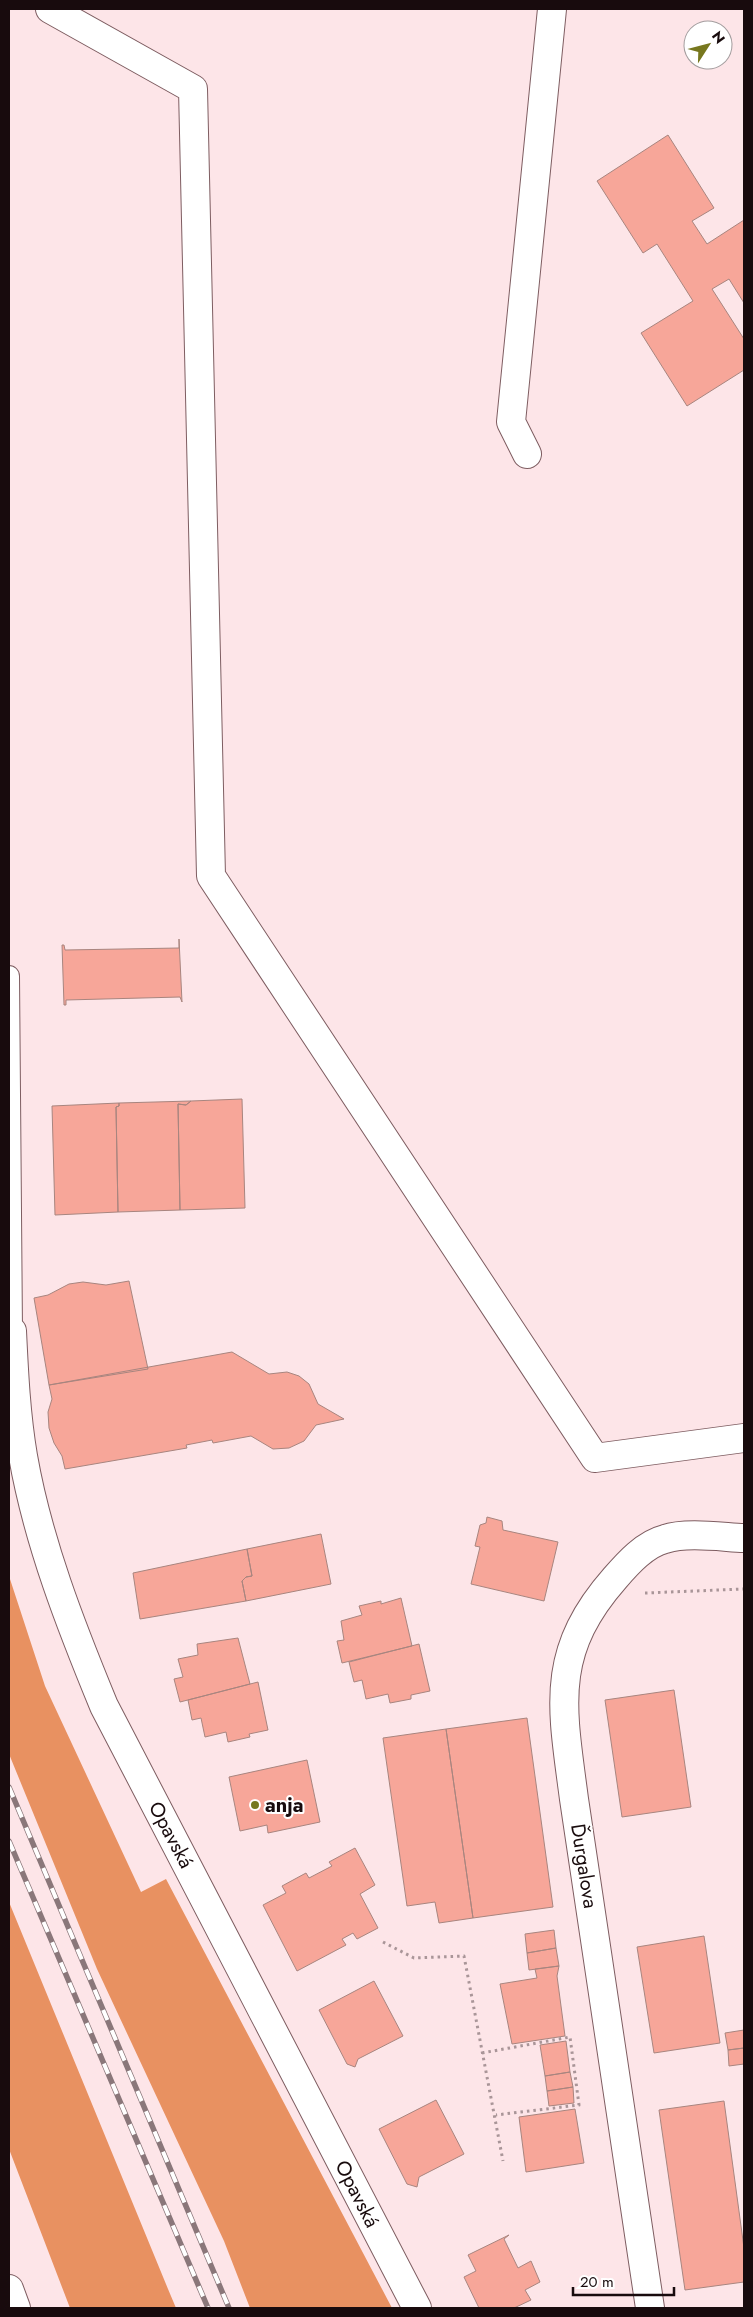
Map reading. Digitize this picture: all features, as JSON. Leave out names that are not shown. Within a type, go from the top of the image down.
[{"type":"street","points":[[50,9],[193,89],[211,876],[595,1458],[744,1438]]},
{"type":"street","points":[[527,454],[511,422],[552,9]]},
{"type":"street","name":"Opavská","points":[[10,1331],[17,1414],[33,1503],[64,1602],[100,1698],[417,2308]]},
{"type":"street","name":"Ďurgalova","points":[[650,2308],[574,1799],[566,1738],[565,1670],[577,1634],[593,1605],[618,1575],[646,1548],[656,1542],[673,1537],[744,1538]]},
{"type":"street","points":[[9,2289],[16,2308]]},
{"type":"lane","points":[[9,976],[10,1331]]},
{"type":"path","points":[[637,1594],[744,1589]]},
{"type":"path","points":[[384,1942],[414,1958],[464,1956],[496,2115],[503,2161]]},
{"type":"path","points":[[482,2053],[570,2038],[579,2105],[496,2115]]},
{"type":"shaded area","points":[[9,1576],[45,1686],[141,1892],[166,1879],[392,2308],[250,2308],[224,2241],[97,1969],[9,1754]]},
{"type":"shaded area","points":[[9,1902],[176,2308],[70,2308],[9,2149]]},
{"type":"building","points":[[668,135],[714,208],[692,221],[707,244],[744,220],[744,303],[729,279],[712,289],[744,339],[744,370],[687,406],[641,333],[693,301],[657,244],[643,253],[597,181]]},
{"type":"building","points":[[179,939],[182,1002],[180,997],[66,1000],[66,1005],[64,1005],[62,945],[64,945],[65,950],[179,948]]},
{"type":"building","points":[[242,1099],[245,1208],[180,1210],[178,1104],[186,1105],[191,1101]]},
{"type":"building","points":[[191,1101],[186,1105],[178,1104],[180,1210],[118,1212],[116,1107],[119,1106],[119,1103]]},
{"type":"building","points":[[119,1103],[119,1106],[116,1107],[118,1212],[55,1215],[52,1106]]},
{"type":"building","points":[[129,1281],[148,1369],[49,1385],[34,1298],[48,1295],[69,1284],[83,1282],[106,1285]]},
{"type":"building","points":[[232,1352],[269,1374],[287,1372],[299,1376],[309,1384],[318,1404],[344,1419],[316,1425],[304,1441],[289,1448],[273,1449],[251,1436],[213,1443],[212,1440],[186,1445],[187,1448],[65,1469],[62,1456],[54,1443],[49,1428],[48,1412],[52,1399],[49,1385]]},
{"type":"building","points":[[487,1517],[502,1521],[503,1530],[558,1542],[544,1601],[471,1584],[480,1547],[475,1546],[480,1525],[486,1523]]},
{"type":"building","points":[[321,1534],[331,1584],[246,1601],[242,1581],[246,1577],[252,1576],[247,1549]]},
{"type":"building","points":[[247,1549],[252,1576],[246,1577],[242,1581],[246,1601],[140,1619],[133,1573]]},
{"type":"building","points":[[401,1598],[412,1646],[342,1663],[337,1641],[344,1640],[341,1621],[362,1615],[359,1606],[381,1601],[381,1604]]},
{"type":"building","points":[[238,1638],[250,1684],[180,1702],[174,1679],[183,1677],[178,1659],[198,1655],[197,1644]]},
{"type":"building","points":[[419,1644],[430,1691],[411,1695],[411,1699],[390,1703],[388,1694],[366,1699],[362,1680],[354,1682],[349,1662]]},
{"type":"building","points":[[258,1682],[268,1730],[249,1734],[250,1737],[228,1742],[226,1732],[205,1737],[201,1718],[192,1720],[188,1700]]},
{"type":"building","points":[[674,1690],[691,1807],[622,1817],[605,1700]]},
{"type":"building","points":[[527,1718],[553,1907],[473,1918],[446,1729]]},
{"type":"building","points":[[446,1729],[473,1918],[439,1923],[435,1902],[407,1906],[383,1738]]},
{"type":"building","points":[[307,1760],[320,1822],[268,1833],[267,1825],[240,1831],[229,1777]]},
{"type":"building","points":[[355,1848],[375,1885],[360,1894],[378,1928],[357,1939],[353,1933],[342,1939],[346,1945],[297,1971],[263,1905],[286,1893],[282,1886],[306,1873],[309,1878],[332,1866],[329,1862]]},
{"type":"building","points":[[554,1930],[556,1948],[527,1953],[525,1934]]},
{"type":"building","points":[[704,1936],[720,2043],[654,2053],[637,1947]]},
{"type":"building","points":[[556,1948],[559,1966],[529,1970],[527,1953]]},
{"type":"building","points":[[559,1966],[557,1976],[565,2036],[512,2044],[500,1984],[537,1978],[535,1969]]},
{"type":"building","points":[[374,1981],[403,2036],[358,2059],[355,2067],[347,2064],[319,2010]]},
{"type":"building","points":[[744,2030],[744,2048],[728,2050],[725,2033]]},
{"type":"building","points":[[566,2041],[570,2072],[545,2076],[540,2045]]},
{"type":"building","points":[[744,2048],[744,2064],[729,2066],[728,2050]]},
{"type":"building","points":[[570,2072],[573,2087],[547,2091],[545,2076]]},
{"type":"building","points":[[573,2087],[574,2103],[549,2106],[547,2091]]},
{"type":"building","points":[[436,2100],[464,2154],[419,2177],[417,2187],[407,2184],[379,2129]]},
{"type":"building","points":[[724,2101],[744,2248],[744,2282],[685,2290],[659,2110]]},
{"type":"building","points":[[575,2109],[584,2163],[526,2172],[519,2117]]},
{"type":"building","points":[[509,2235],[504,2239],[518,2268],[531,2261],[540,2282],[525,2290],[531,2300],[514,2308],[479,2308],[464,2277],[476,2271],[468,2255]]},
{"type":"railway","points":[[9,1787],[229,2308]]},
{"type":"railway","points":[[9,1841],[208,2308]]},
{"type":"place","name":"anja","points":[[255,1805]]}]
